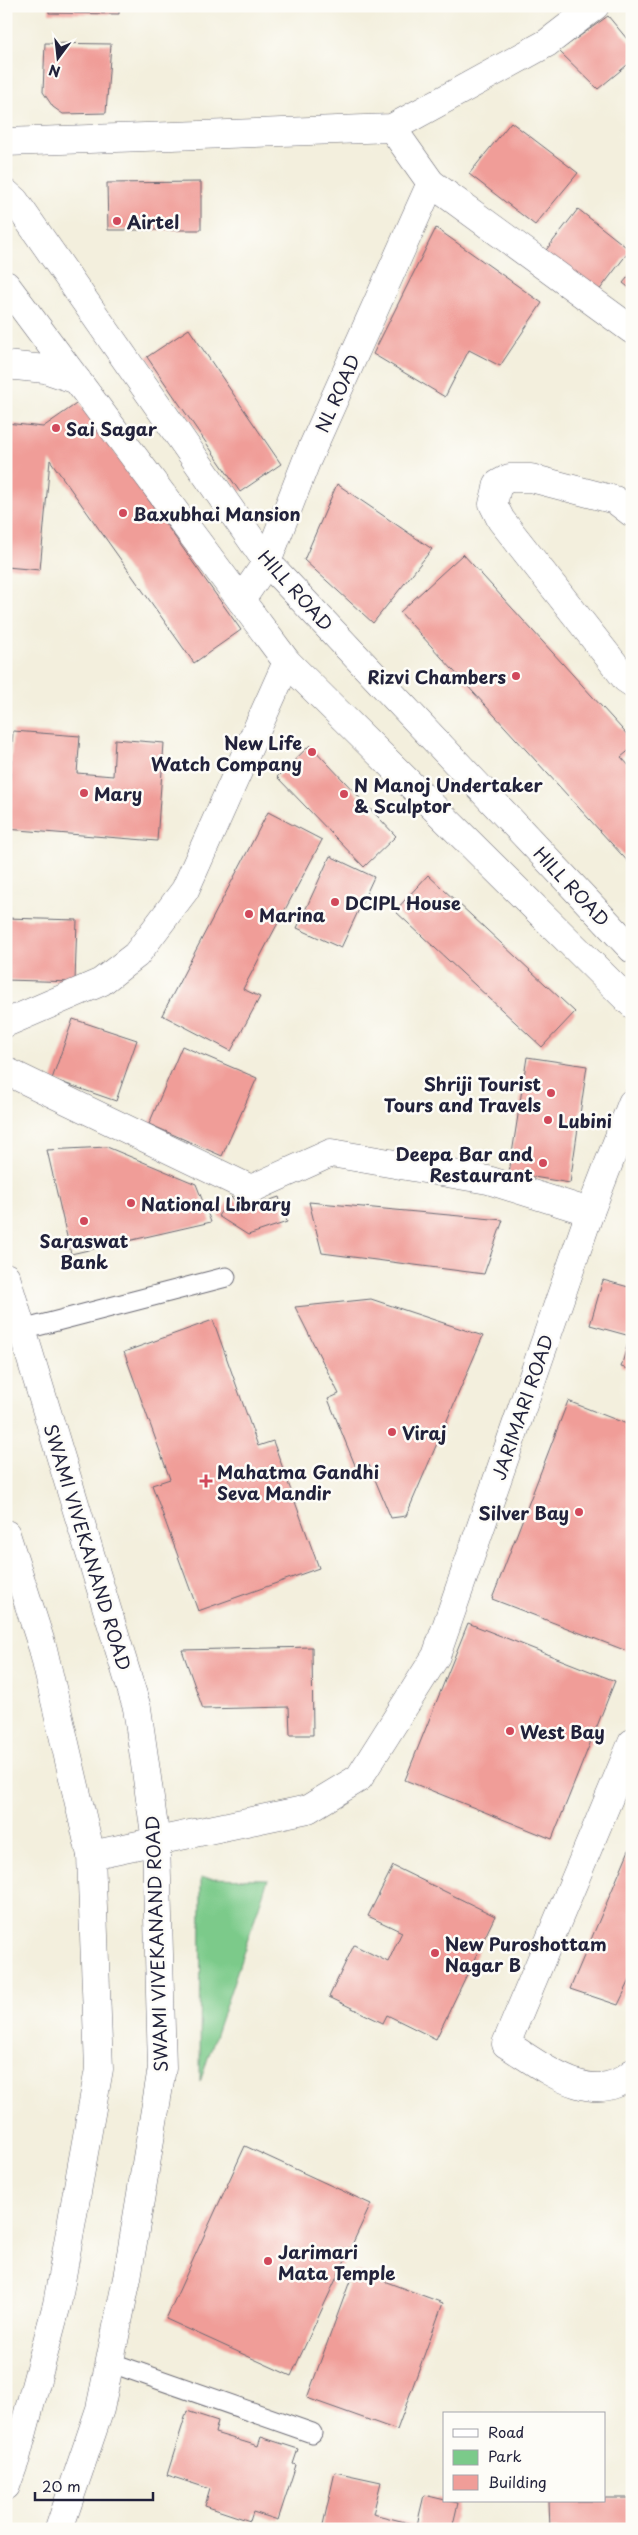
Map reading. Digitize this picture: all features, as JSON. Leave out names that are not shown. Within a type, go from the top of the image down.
[{"type":"street","points":[[6,142],[392,128],[548,43],[595,6]]},
{"type":"street","points":[[392,128],[431,183],[632,330]]},
{"type":"street","name":"NL ROAD","points":[[241,600],[267,562],[306,462],[431,183]]},
{"type":"street","name":"HILL ROAD","points":[[6,193],[15,201],[72,280],[267,562],[632,949]]},
{"type":"street","points":[[6,285],[287,662],[632,1004]]},
{"type":"street","points":[[6,365],[45,369],[77,380]]},
{"type":"street","points":[[632,513],[615,500],[531,478],[509,478],[498,484],[493,504],[501,520],[626,679],[632,683]]},
{"type":"street","points":[[6,1023],[101,982],[136,955],[185,890],[287,662]]},
{"type":"street","points":[[6,1071],[251,1189],[331,1153],[488,1180],[590,1212]]},
{"type":"street","name":"JARIMARI ROAD","points":[[91,1855],[308,1809],[359,1778],[436,1656],[590,1212],[632,1103]]},
{"type":"street","name":"SWAMI VIVEKANAND ROAD","points":[[6,1277],[137,1708],[156,1841],[162,2068],[127,2278],[100,2409],[59,2529]]},
{"type":"street","points":[[6,1534],[43,1649],[91,1855],[99,2069],[57,2304],[16,2458],[6,2486]]},
{"type":"street","points":[[632,1743],[506,2044],[574,2084],[607,2088],[632,2073]]},
{"type":"lane","points":[[22,1330],[226,1277]]},
{"type":"lane","points":[[109,2362],[312,2432]]},
{"type":"green space","points":[[201,1878],[268,1879],[200,2082]]},
{"type":"building","points":[[49,6],[119,6],[119,14],[49,13]]},
{"type":"building","points":[[608,16],[632,45],[632,61],[598,89],[559,51]]},
{"type":"building","points":[[45,43],[111,44],[106,113],[63,114],[53,107],[43,92]]},
{"type":"building","points":[[511,122],[578,173],[535,225],[469,174]]},
{"type":"building","points":[[201,182],[201,230],[108,230],[107,183]]},
{"type":"building","points":[[578,209],[630,250],[598,292],[543,254]]},
{"type":"building","points":[[436,228],[542,303],[500,366],[469,350],[445,397],[373,354]]},
{"type":"building","points":[[632,272],[632,290],[623,283]]},
{"type":"building","points":[[189,329],[281,464],[240,492],[147,357]]},
{"type":"building","name":"Baxubhai Mansion","points":[[79,402],[241,630],[194,663],[50,460],[40,570],[6,567],[6,423],[43,427]]},
{"type":"building","points":[[337,484],[432,549],[373,623],[304,560]]},
{"type":"building","name":"Rizvi Chambers","points":[[463,554],[632,740],[632,748],[621,757],[632,769],[632,866],[400,612]]},
{"type":"building","name":"Mary","points":[[13,731],[80,736],[77,773],[113,776],[115,739],[164,743],[157,841],[6,829]]},
{"type":"building","points":[[310,745],[396,836],[364,867],[277,777]]},
{"type":"building","name":"Marina","points":[[268,812],[322,840],[243,989],[260,997],[231,1051],[162,1015]]},
{"type":"building","name":"DCIPL House","points":[[330,856],[374,877],[341,948],[297,928]]},
{"type":"building","points":[[428,875],[575,1012],[542,1047],[395,911]]},
{"type":"building","points":[[6,918],[77,920],[75,982],[6,980]]},
{"type":"building","points":[[73,1019],[137,1040],[116,1101],[52,1079]]},
{"type":"building","points":[[182,1046],[257,1078],[222,1156],[149,1124]]},
{"type":"building","name":"Lubini","points":[[527,1057],[587,1066],[570,1183],[509,1173]]},
{"type":"building","name":"National Library","points":[[107,1147],[196,1184],[211,1222],[71,1254],[47,1150]]},
{"type":"building","points":[[231,1197],[247,1208],[279,1197],[287,1222],[248,1235],[218,1216]]},
{"type":"building","points":[[309,1202],[503,1220],[484,1274],[322,1253]]},
{"type":"building","points":[[603,1280],[632,1288],[632,1370],[621,1367],[630,1336],[590,1325]]},
{"type":"building","name":"Viraj","points":[[371,1299],[483,1336],[406,1516],[391,1518],[369,1465],[357,1470],[328,1399],[339,1394],[295,1307]]},
{"type":"building","points":[[213,1320],[258,1446],[273,1441],[319,1568],[198,1611],[152,1485],[170,1479],[124,1352]]},
{"type":"building","name":"Silver Bay","points":[[568,1401],[632,1426],[632,1653],[492,1599]]},
{"type":"building","name":"West Bay","points":[[468,1623],[615,1681],[552,1839],[405,1780]]},
{"type":"building","points":[[312,1647],[313,1735],[290,1735],[289,1707],[203,1709],[182,1650]]},
{"type":"building","points":[[632,1843],[632,1976],[618,2005],[570,1989]]},
{"type":"building","name":"New Puroshottam Nagar B","points":[[393,1866],[495,1916],[436,2039],[387,2015],[383,2023],[329,1997],[354,1945],[388,1962],[402,1932],[368,1916]]},
{"type":"building","name":"Jarimari Mata Temple","points":[[245,2146],[371,2204],[291,2376],[166,2319]]},
{"type":"building","points":[[354,2270],[443,2303],[397,2430],[307,2398]]},
{"type":"building","points":[[187,2411],[218,2421],[215,2433],[258,2446],[261,2437],[298,2449],[293,2464],[296,2465],[278,2520],[253,2512],[250,2521],[205,2506],[210,2489],[167,2475]]},
{"type":"building","points":[[335,2472],[381,2482],[373,2514],[417,2525],[424,2495],[443,2499],[443,2502],[458,2503],[452,2529],[322,2529]]},
{"type":"building","points":[[606,2498],[632,2498],[632,2529],[550,2529],[549,2502],[606,2502]]},
{"type":"place","name":"Airtel","points":[[117,221]]},
{"type":"place","name":"Sai Sagar","points":[[56,428]]},
{"type":"place","name":"Baxubhai Mansion","points":[[123,513]]},
{"type":"place","name":"Rizvi Chambers","points":[[516,676]]},
{"type":"place","name":"New Life Watch Company","points":[[312,752]]},
{"type":"place","name":"Mary","points":[[84,793]]},
{"type":"place","name":"N Manoj Undertaker & Sculptor","points":[[344,794]]},
{"type":"place","name":"DCIPL House","points":[[335,902]]},
{"type":"place","name":"Marina","points":[[249,914]]},
{"type":"place","name":"Shriji Tourist Tours and Travels","points":[[551,1093]]},
{"type":"place","name":"Lubini","points":[[548,1120]]},
{"type":"place","name":"Deepa Bar and Restaurant","points":[[543,1163]]},
{"type":"place","name":"National Library","points":[[131,1203]]},
{"type":"place","name":"Saraswat Bank","points":[[84,1221]]},
{"type":"place","name":"Viraj","points":[[392,1432]]},
{"type":"place","name":"Mahatma Gandhi Seva Mandir","points":[[206,1481]]},
{"type":"place","name":"Silver Bay","points":[[579,1512]]},
{"type":"place","name":"West Bay","points":[[510,1731]]},
{"type":"place","name":"New Puroshottam Nagar B","points":[[435,1953]]},
{"type":"place","name":"Jarimari Mata Temple","points":[[268,2261]]}]
